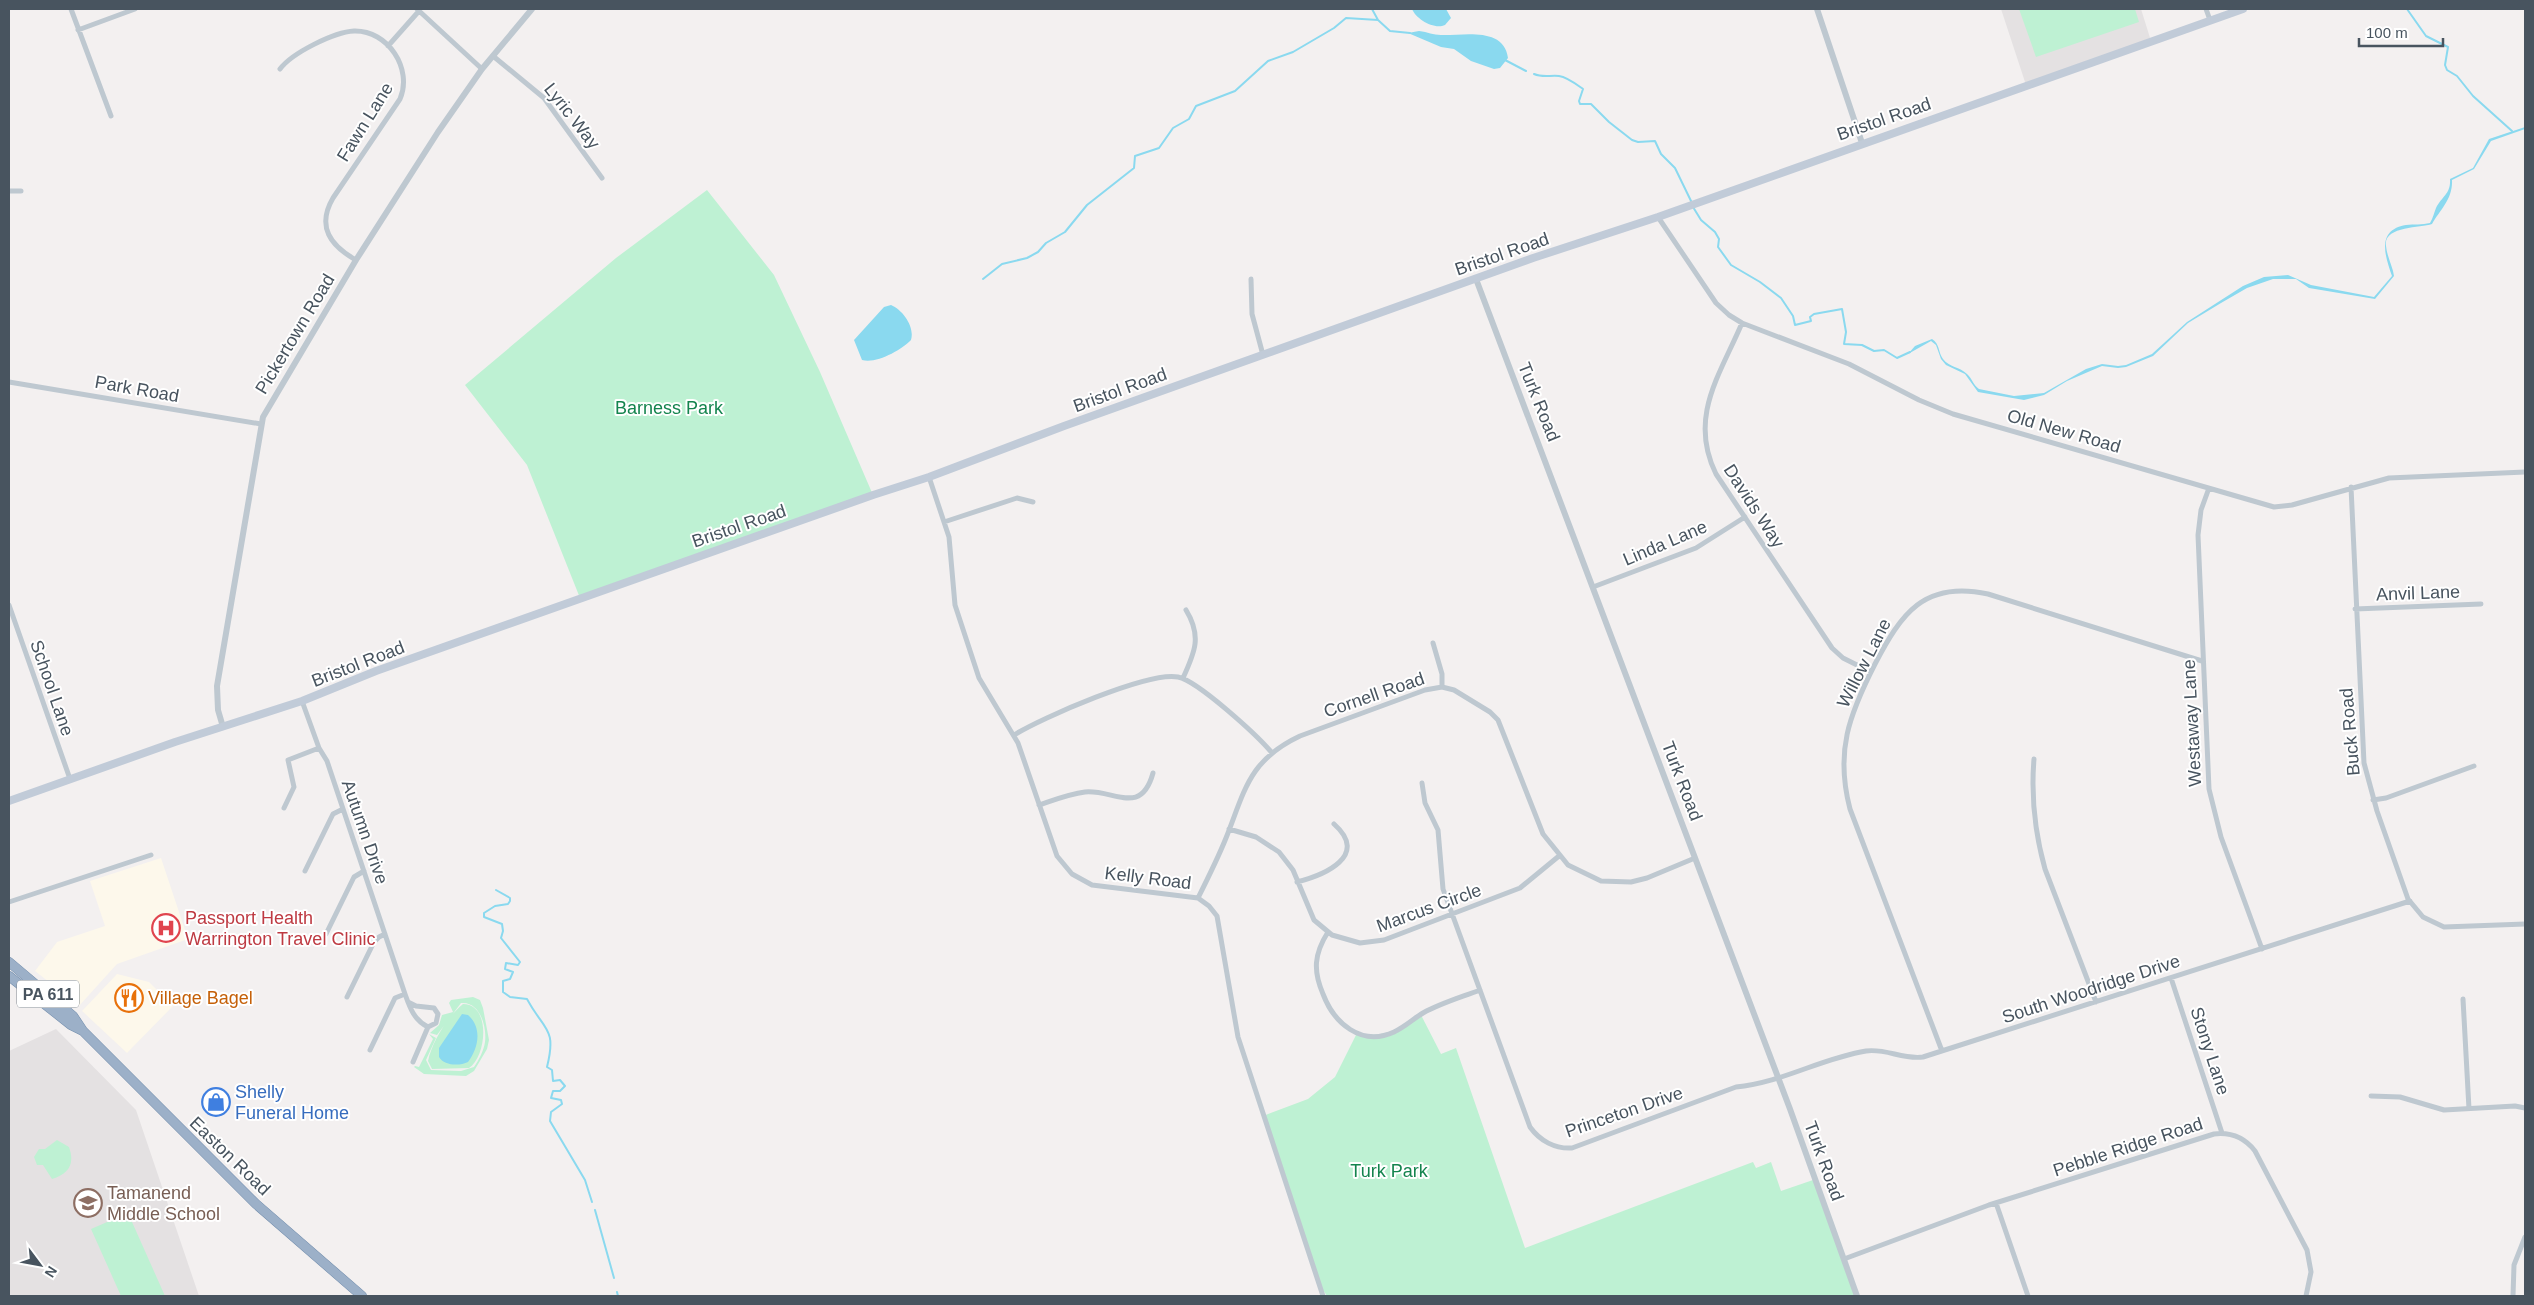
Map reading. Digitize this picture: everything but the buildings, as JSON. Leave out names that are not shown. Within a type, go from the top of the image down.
[{"type":"highway","name":"Easton Road","points":[[9,962],[73,1016],[82,1030],[256,1204],[362,1296]]},
{"type":"highway","name":"Easton Road","points":[[9,976],[71,1025],[82,1030]]},
{"type":"main road","name":"Bristol Road","points":[[9,801],[223,727],[302,702],[376,671],[560,605],[863,498],[929,477],[1064,426],[1476,279],[1658,217],[2243,9]]},
{"type":"street","points":[[71,9],[110,116]]},
{"type":"street","points":[[78,30],[135,9]]},
{"type":"street","name":"Pickertown Road","points":[[223,727],[218,710],[217,686],[261,424],[356,260],[438,132],[482,69],[532,9]]},
{"type":"street","points":[[1816,9],[1862,143]]},
{"type":"street","points":[[2206,9],[2210,20]]},
{"type":"street","points":[[388,46],[418,10],[482,69]]},
{"type":"street","name":"Fawn Lane","points":[[280,69],[298,53],[345,32],[369,34],[388,46],[403,70],[403,91],[333,198],[327,211],[326,226],[332,242],[341,252],[356,260]]},
{"type":"street","name":"Lyric Way","points":[[493,56],[544,98],[602,178]]},
{"type":"street","points":[[9,191],[21,191]]},
{"type":"street","name":"Old New Road","points":[[1658,217],[1716,303],[1728,315],[1849,364],[1919,400],[1952,414],[2280,507],[2401,477],[2525,472]]},
{"type":"street","points":[[1251,279],[1252,314],[1263,355]]},
{"type":"street","name":"Turk Road","points":[[1476,279],[1695,858],[1857,1296]]},
{"type":"street","name":"Davids Way","points":[[1742,322],[1708,402],[1704,436],[1708,458],[1716,474],[1744,517],[1832,648],[1843,658],[1871,672]]},
{"type":"street","name":"Park Road","points":[[9,382],[261,424]]},
{"type":"street","name":"Kelly Road","points":[[929,477],[951,545],[955,605],[964,634],[984,690],[1014,735],[1057,856],[1078,879],[1099,887],[1198,898],[1209,906],[1217,916],[1238,1037],[1323,1296]]},
{"type":"street","name":"Westaway Lane","points":[[2209,488],[2201,510],[2198,535],[2207,767],[2212,806],[2221,837],[2262,949]]},
{"type":"street","name":"Buck Road","points":[[2351,488],[2361,738],[2364,763],[2374,800],[2410,901],[2424,917],[2444,927],[2525,924]]},
{"type":"street","points":[[944,522],[1017,498],[1033,502]]},
{"type":"street","name":"Linda Lane","points":[[1593,587],[1696,548],[1744,517]]},
{"type":"street","name":"Willow Lane","points":[[1942,1050],[1850,809],[1845,789],[1843,756],[1846,734],[1854,707],[1892,631],[1910,610],[1937,595],[1965,590],[1988,594],[2202,661]]},
{"type":"street","name":"Anvil Lane","points":[[2355,609],[2481,604]]},
{"type":"street","name":"School Lane","points":[[9,605],[70,779]]},
{"type":"street","points":[[1183,678],[1196,645],[1194,622],[1186,610]]},
{"type":"street","points":[[1433,643],[1442,674],[1442,687]]},
{"type":"street","points":[[1014,735],[1042,718],[1148,679],[1164,676],[1183,678],[1210,696],[1272,753]]},
{"type":"street","name":"Cornell Road","points":[[1198,898],[1229,829],[1243,790],[1260,765],[1272,753],[1300,736],[1425,690],[1442,687],[1460,693],[1498,720],[1538,823],[1559,856],[1568,865],[1583,874],[1611,882],[1639,881],[1695,858]]},
{"type":"street","name":"Autumn Drive","points":[[302,702],[319,748],[327,761],[408,1002],[416,1018],[428,1027]]},
{"type":"street","points":[[284,808],[294,787],[287,764],[288,760],[319,748]]},
{"type":"street","points":[[2034,759],[2035,818],[2045,869],[2096,1002]]},
{"type":"street","points":[[2374,800],[2386,798],[2474,766]]},
{"type":"street","points":[[1039,805],[1086,792],[1129,798],[1142,794],[1149,786],[1153,773]]},
{"type":"street","name":"Princeton Drive","points":[[1422,783],[1425,803],[1438,830],[1443,889],[1530,1127],[1544,1141],[1562,1148],[1572,1148],[1730,1089],[1758,1084],[1777,1077]]},
{"type":"street","points":[[305,871],[333,814],[343,809]]},
{"type":"street","points":[[1297,882],[1320,876],[1340,862],[1347,842],[1345,835],[1334,824]]},
{"type":"street","name":"Marcus Circle","points":[[1229,829],[1250,834],[1279,852],[1289,863],[1314,920],[1328,932],[1348,940],[1373,943],[1520,888],[1559,856]]},
{"type":"street","points":[[9,902],[151,855]]},
{"type":"street","points":[[326,934],[354,877],[364,871]]},
{"type":"street","name":"South Woodridge Drive","points":[[1777,1077],[1867,1051],[1880,1050],[1911,1058],[1942,1050],[2410,901]]},
{"type":"street","points":[[1328,932],[1316,954],[1317,981],[1329,1010],[1336,1019],[1357,1033],[1382,1036],[1394,1032],[1425,1012],[1480,990]]},
{"type":"street","points":[[347,997],[374,942],[385,934]]},
{"type":"street","name":"Stony Lane","points":[[2171,978],[2222,1133]]},
{"type":"street","points":[[370,1050],[396,998],[405,994]]},
{"type":"street","points":[[2463,998],[2469,1109]]},
{"type":"street","points":[[408,1002],[437,1011],[437,1021],[428,1027],[413,1062]]},
{"type":"street","points":[[2371,1096],[2400,1097],[2424,1102],[2444,1110],[2525,1108]]},
{"type":"street","name":"Pebble Ridge Road","points":[[1844,1259],[1996,1203],[2222,1133],[2240,1137],[2255,1151],[2310,1261],[2311,1272],[2308,1296]]},
{"type":"street","points":[[1996,1203],[2028,1296]]},
{"type":"street","points":[[2514,1296],[2514,1265],[2525,1237]]},
{"type":"shaded area","points":[[2001,9],[2141,9],[2151,41],[2026,85]]},
{"type":"shaded area","points":[[161,858],[188,939],[117,964],[79,1006],[35,971],[57,942],[105,926],[90,881]]},
{"type":"shaded area","points":[[117,974],[149,982],[173,1006],[127,1053],[82,1011]]},
{"type":"shaded area","name":"Tamanend Middle School","points":[[56,1029],[136,1110],[199,1296],[9,1296],[9,1051]]},
{"type":"green space","points":[[2019,9],[2135,9],[2139,22],[2036,57]]},
{"type":"green space","name":"Barness Park","points":[[707,190],[774,275],[820,372],[873,495],[580,598],[527,465],[465,385],[616,258]]},
{"type":"green space","points":[[473,997],[480,1000],[483,1008],[489,1040],[487,1049],[474,1071],[466,1076],[424,1074],[414,1067],[419,1067],[433,1039],[429,1034],[436,1038],[426,1060],[431,1070],[461,1071],[474,1067],[482,1052],[485,1029],[481,1016],[473,1006],[468,1003],[461,1003],[437,1035],[430,1033],[439,1025],[442,1015],[453,1012],[449,1003],[451,1000]]},
{"type":"green space","points":[[463,1004],[472,1006],[478,1012],[482,1021],[483,1032],[480,1053],[469,1068],[432,1069],[428,1061],[437,1038],[451,1016]]},
{"type":"green space","name":"Turk Park","points":[[1421,1015],[1441,1054],[1456,1048],[1525,1248],[1753,1162],[1756,1168],[1771,1162],[1781,1191],[1813,1180],[1855,1296],[1327,1296],[1321,1287],[1263,1116],[1308,1099],[1335,1077],[1357,1033],[1367,1035],[1383,1034]]},
{"type":"green space","points":[[57,1140],[69,1147],[71,1163],[63,1174],[52,1179],[43,1165],[37,1165],[34,1157],[39,1149],[45,1149]]},
{"type":"green space","points":[[128,1213],[165,1296],[121,1296],[91,1229]]},
{"type":"water","points":[[1412,9],[1446,9],[1451,18],[1445,25],[1431,25],[1421,20]]},
{"type":"water","points":[[1419,31],[1438,35],[1470,34],[1491,37],[1499,41],[1505,48],[1508,58],[1500,68],[1494,69],[1471,61],[1454,49],[1441,47],[1408,33]]},
{"type":"water","points":[[2525,127],[2525,129],[2491,141],[2474,169],[2452,180],[2448,199],[2432,224],[2403,229],[2390,235],[2386,246],[2394,276],[2375,299],[2309,288],[2296,279],[2273,279],[2247,288],[2188,323],[2153,356],[2126,367],[2102,366],[2067,381],[2044,395],[2024,400],[1978,392],[1965,374],[1946,365],[1941,359],[1936,345],[1931,341],[1908,354],[1915,346],[1932,339],[1936,343],[1945,362],[1964,372],[1979,389],[2014,396],[2044,393],[2086,369],[2102,364],[2126,365],[2152,354],[2187,322],[2243,286],[2264,277],[2288,275],[2311,285],[2374,297],[2392,276],[2385,252],[2385,245],[2387,238],[2390,232],[2406,225],[2430,223],[2438,204],[2448,192],[2450,179],[2473,168],[2489,139]]},
{"type":"water","points":[[891,305],[904,315],[910,325],[911,340],[901,348],[881,358],[868,361],[862,360],[854,340],[884,307]]},
{"type":"water","points":[[462,1014],[468,1015],[476,1026],[476,1045],[468,1062],[457,1065],[448,1064],[439,1057],[439,1048]]},
{"type":"waterway","points":[[1372,9],[1378,20]]},
{"type":"waterway","points":[[2407,9],[2426,36],[2448,47],[2445,65],[2447,70],[2457,76],[2473,96],[2512,131]]},
{"type":"waterway","points":[[983,279],[1002,264],[1027,258],[1038,252],[1046,243],[1065,232],[1087,205],[1134,168],[1135,156],[1159,148],[1173,128],[1189,119],[1196,106],[1235,91],[1268,61],[1293,52],[1334,28],[1346,18],[1378,20],[1390,31],[1410,33]]},
{"type":"waterway","points":[[1505,60],[1526,71]]},
{"type":"waterway","points":[[1534,74],[1559,76],[1568,79],[1583,89],[1579,101],[1580,104],[1591,104],[1609,122],[1632,140],[1638,142],[1655,141],[1661,154],[1675,168],[1692,203]]},
{"type":"waterway","points":[[1693,207],[1701,220],[1715,232],[1719,239],[1718,247],[1731,265],[1760,282],[1781,298],[1793,316],[1795,325],[1811,321],[1810,317],[1814,314],[1842,309],[1846,332],[1844,344],[1862,345],[1874,351],[1884,350],[1897,358],[1910,352]]},
{"type":"waterway","points":[[496,890],[510,898],[510,901],[508,904],[495,906],[484,913],[484,917],[502,924],[501,938],[520,962],[518,965],[506,963],[505,969],[513,972],[510,979],[503,981],[503,992],[510,997],[527,999],[550,1036],[550,1054],[547,1067],[552,1070],[553,1081],[560,1080],[565,1086],[560,1091],[553,1091],[551,1098],[561,1100],[562,1104],[551,1112],[550,1121],[585,1180],[592,1202]]},
{"type":"waterway","points":[[595,1210],[614,1278]]},
{"type":"waterway","points":[[617,1292],[618,1296]]},
{"type":"place","name":"Passport Health Warrington Travel Clinic","points":[[166,928]]},
{"type":"place","name":"Village Bagel","points":[[129,998]]},
{"type":"place","name":"Shelly Funeral Home","points":[[216,1102]]},
{"type":"place","name":"Tamanend Middle School","points":[[88,1203]]}]
